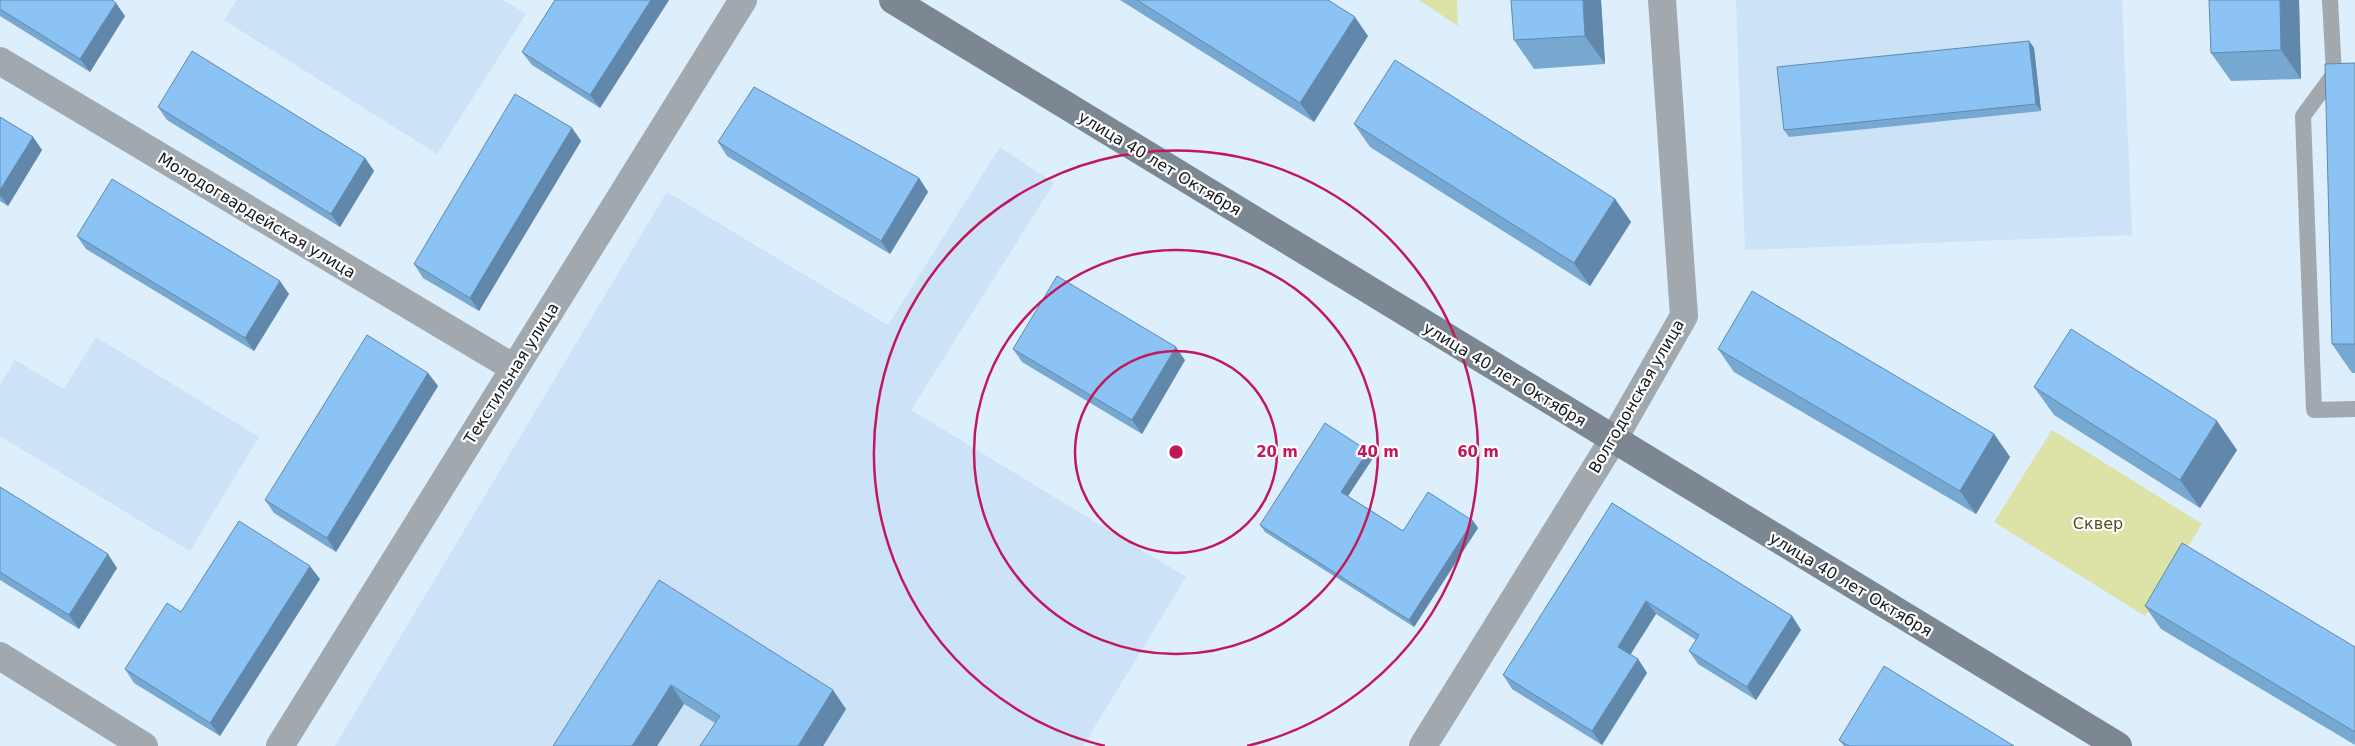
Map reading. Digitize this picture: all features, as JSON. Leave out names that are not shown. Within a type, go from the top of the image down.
[{"type":"main road","name":"улица 40 лет Октября","points":[[893,0],[2118,746]]},
{"type":"street","name":"Текстильная улица","points":[[280,746],[743,0]]},
{"type":"street","name":"Волгодонская улица","points":[[1423,746],[1613,440],[1684,316],[1662,0]]},
{"type":"street","name":"Молодогвардейская улица","points":[[0,61],[514,368]]},
{"type":"street","points":[[0,656],[144,746]]},
{"type":"lane","points":[[2330,0],[2334,74],[2303,116],[2314,410],[2355,409]]},
{"type":"shaded area","points":[[237,0],[503,0],[526,14],[437,154],[224,20]]},
{"type":"shaded area","points":[[1736,0],[2122,0],[2132,235],[1745,250]]},
{"type":"shaded area","points":[[1000,147],[1054,183],[911,410],[1186,577],[1083,746],[335,746],[667,192],[888,325]]},
{"type":"shaded area","points":[[96,337],[259,437],[190,551],[0,436],[0,385],[15,360],[64,389]]},
{"type":"green space","points":[[1419,0],[1457,0],[1458,26]]},
{"type":"green space","name":"Сквер","points":[[2052,430],[2202,524],[2145,616],[1994,522]]},
{"type":"building","points":[[0,0],[112,0],[116,3],[80,59],[0,9]]},
{"type":"building","points":[[555,0],[651,0],[590,95],[522,52]]},
{"type":"building","points":[[1137,0],[1328,0],[1355,17],[1300,103]]},
{"type":"building","points":[[1511,0],[1583,0],[1585,36],[1514,40]]},
{"type":"building","points":[[2209,0],[2280,0],[2281,50],[2211,53]]},
{"type":"building","points":[[2029,41],[2036,104],[1784,130],[1777,67]]},
{"type":"building","points":[[192,51],[365,158],[331,214],[158,107]]},
{"type":"building","points":[[1395,60],[1615,199],[1574,263],[1354,124]]},
{"type":"building","points":[[2355,63],[2355,344],[2332,344],[2325,64]]},
{"type":"building","points":[[754,87],[919,178],[881,241],[718,142]]},
{"type":"building","points":[[515,94],[572,128],[470,298],[414,264]]},
{"type":"building","points":[[0,117],[33,137],[0,190]]},
{"type":"building","points":[[112,179],[280,281],[245,338],[77,236]]},
{"type":"building","points":[[1057,276],[1176,347],[1132,420],[1013,349]]},
{"type":"building","points":[[1752,291],[1994,434],[1960,491],[1718,349]]},
{"type":"building","points":[[2071,329],[2217,421],[2180,480],[2034,387]]},
{"type":"building","points":[[367,335],[428,373],[327,538],[265,500]]},
{"type":"building","points":[[1325,423],[1368,451],[1341,492],[1403,531],[1428,492],[1473,521],[1409,620],[1260,525]]},
{"type":"building","points":[[0,487],[108,554],[69,615],[0,572]]},
{"type":"building","points":[[1612,503],[1792,616],[1747,687],[1689,651],[1699,635],[1646,601],[1618,647],[1638,659],[1592,731],[1503,675]]},
{"type":"building","points":[[239,521],[310,566],[210,723],[125,669],[167,603],[181,612]]},
{"type":"building","points":[[2182,543],[2355,647],[2355,732],[2145,606]]},
{"type":"building","points":[[659,580],[833,690],[798,746],[700,746],[720,716],[671,685],[632,746],[553,746]]},
{"type":"building","points":[[1884,666],[2014,746],[1849,746],[1839,740]]}]
